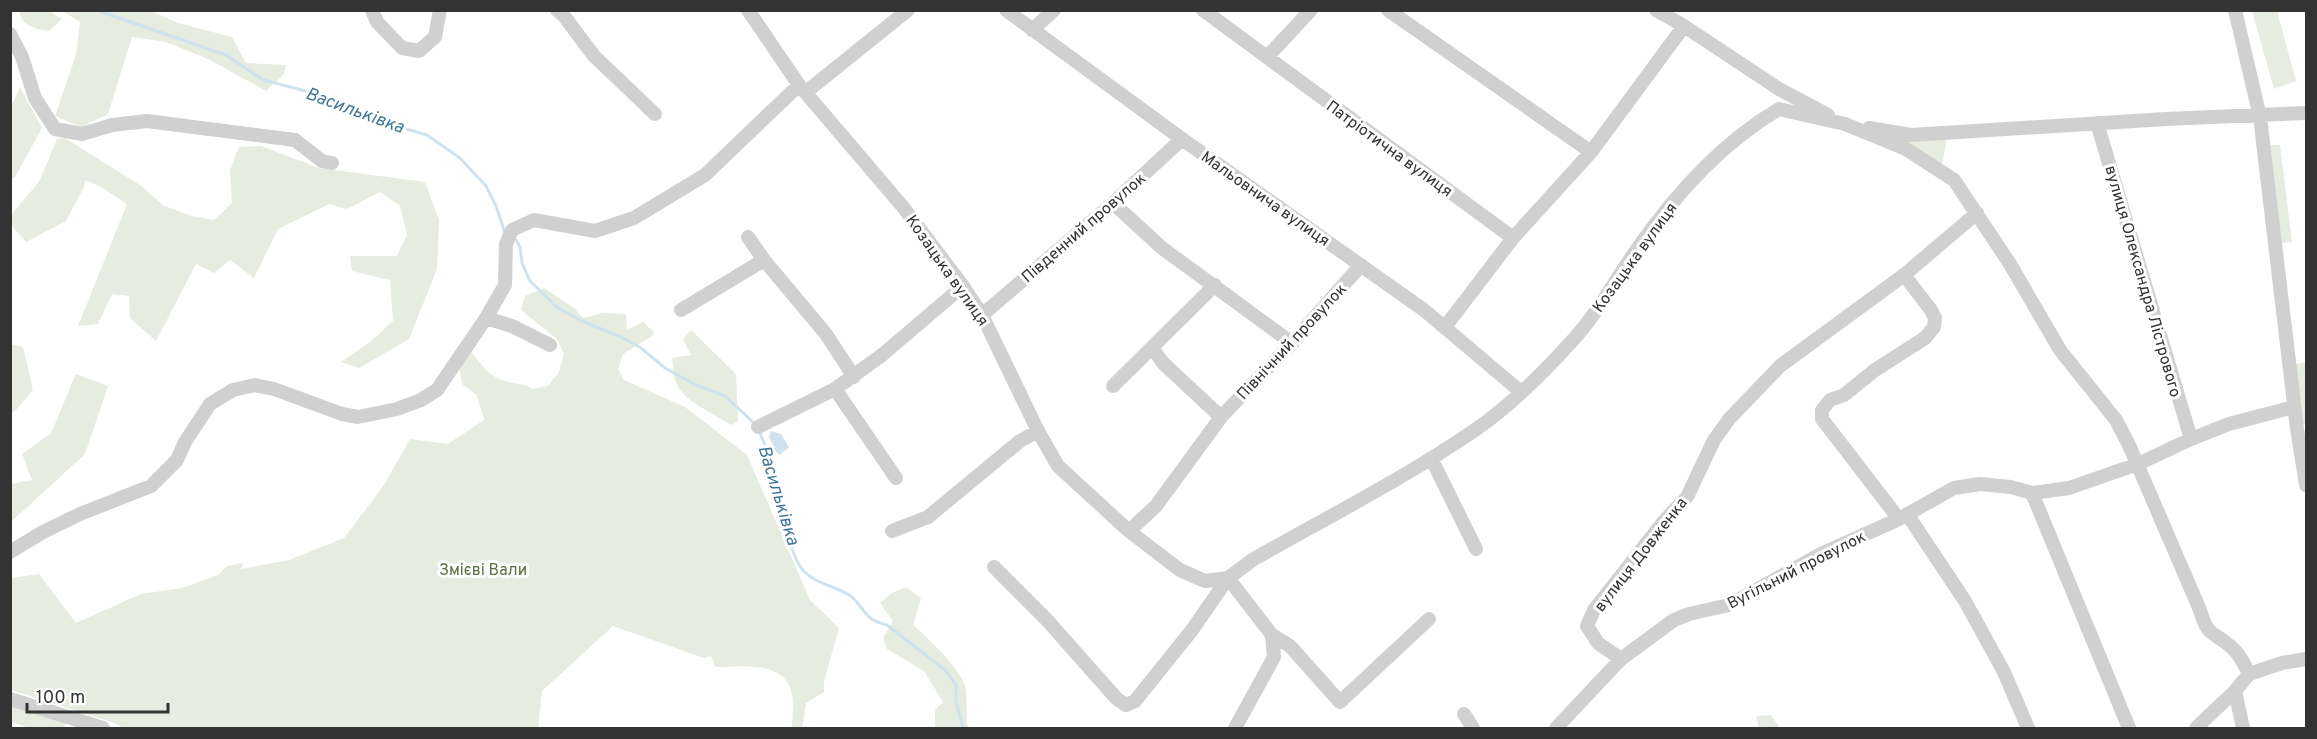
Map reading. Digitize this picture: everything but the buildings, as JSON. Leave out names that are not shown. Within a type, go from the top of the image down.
[{"type":"street","points":[[372,10],[377,22],[402,48],[419,51],[435,37],[440,10]]},
{"type":"street","points":[[557,10],[594,56],[655,114]]},
{"type":"street","name":"Козацька вулиця","points":[[748,10],[803,89],[930,240],[963,286],[982,315],[1038,431],[1059,466],[1128,531],[1180,570],[1205,581],[1228,578],[1254,559],[1431,458],[1476,429],[1521,392],[1573,340],[1675,200],[1724,149],[1751,126],[1779,109]]},
{"type":"street","points":[[10,552],[43,532],[80,514],[151,486],[177,460],[185,442],[210,404],[233,390],[255,386],[274,389],[342,414],[358,417],[397,410],[421,400],[437,390],[486,318],[505,285],[506,244],[512,230],[534,220],[596,231],[634,218],[705,175],[803,89],[908,10]]},
{"type":"street","name":"Мальовнича вулиця","points":[[1006,10],[1445,327],[1521,392]]},
{"type":"street","points":[[1032,30],[1054,10]]},
{"type":"street","name":"Патріотична вулиця","points":[[1203,10],[1514,238]]},
{"type":"street","points":[[1268,56],[1311,10]]},
{"type":"street","points":[[1388,10],[1592,152]]},
{"type":"street","points":[[1656,10],[1779,89],[1845,124],[1906,149],[1954,180],[1977,213],[2061,350],[2116,420],[2138,464],[2204,624],[2213,635],[2229,644],[2240,655],[2249,674]]},
{"type":"street","points":[[2235,10],[2260,117],[2294,406],[2302,429],[2307,485]]},
{"type":"street","points":[[1445,327],[1514,238],[1592,152],[1684,26]]},
{"type":"street","points":[[10,34],[22,57],[35,98],[55,129],[82,134],[112,125],[147,121],[295,140],[322,161],[332,163]]},
{"type":"street","points":[[1779,89],[1787,99],[1787,105],[1779,109]]},
{"type":"street","points":[[1779,109],[1845,124],[1911,135]]},
{"type":"street","points":[[1906,149],[1902,144],[1904,137],[1911,135],[2166,119],[2260,117],[2307,113]]},
{"type":"street","name":"вулиця Олександра Лістрового","points":[[2097,123],[2190,439]]},
{"type":"street","name":"Південний провулок","points":[[982,315],[1113,203],[1182,139]]},
{"type":"street","points":[[1113,203],[1162,249],[1293,343]]},
{"type":"street","name":"вулиця Довженка","points":[[1621,659],[1598,644],[1587,626],[1594,610],[1664,521],[1686,497],[1719,432],[1730,418],[1780,366],[1904,275],[1977,213]]},
{"type":"street","points":[[748,237],[764,260],[826,334],[854,377]]},
{"type":"street","points":[[681,310],[764,260]]},
{"type":"street","name":"Північний провулок","points":[[1128,531],[1156,506],[1221,417],[1293,343],[1361,265]]},
{"type":"street","points":[[1904,275],[1931,310],[1935,318],[1934,327],[1925,338],[1875,370],[1844,394],[1830,400],[1822,410],[1822,419],[1903,516],[1965,601],[2004,672],[2028,729]]},
{"type":"street","points":[[1113,386],[1215,285]]},
{"type":"street","points":[[758,427],[835,389],[854,377],[963,286]]},
{"type":"street","points":[[486,318],[512,326],[550,345]]},
{"type":"street","points":[[1152,348],[1164,364],[1221,417]]},
{"type":"street","points":[[835,389],[896,478]]},
{"type":"street","points":[[1903,516],[1942,493],[1969,484],[1991,484],[2032,493],[2069,488],[2138,464],[2190,439],[2229,424],[2294,406]]},
{"type":"street","points":[[892,531],[928,517],[1020,441],[1038,431]]},
{"type":"street","points":[[1431,458],[1476,549]]},
{"type":"street","points":[[2032,493],[2129,729]]},
{"type":"street","name":"Вугільний провулок","points":[[1556,729],[1621,659],[1674,620],[1689,614],[1729,605],[1819,555],[1903,516]]},
{"type":"street","points":[[994,567],[1047,620],[1116,698],[1126,705],[1135,701],[1192,630],[1228,578],[1272,634],[1290,646],[1340,702],[1430,619]]},
{"type":"street","points":[[1235,729],[1274,657],[1272,634]]},
{"type":"street","points":[[2196,729],[2249,674],[2282,663],[2307,659]]},
{"type":"street","points":[[2235,691],[2243,729]]},
{"type":"street","points":[[10,699],[103,729]]},
{"type":"street","points":[[1464,714],[1473,729]]},
{"type":"green space","points":[[19,11],[49,11],[62,19],[49,31],[34,28],[26,23]]},
{"type":"green space","points":[[62,11],[151,11],[178,23],[232,37],[246,63],[286,65],[284,74],[266,91],[210,60],[166,42],[132,37],[108,114],[81,127],[55,116],[76,55],[80,22]]},
{"type":"green space","points":[[2252,11],[2277,11],[2296,81],[2274,89]]},
{"type":"green space","points":[[20,87],[42,128],[15,177],[11,178],[11,107]]},
{"type":"green space","points":[[1948,132],[1941,171],[1902,144],[1904,137]]},
{"type":"green space","points":[[65,138],[140,185],[164,206],[192,216],[214,220],[232,203],[230,170],[239,147],[261,146],[319,168],[425,182],[439,220],[437,269],[409,339],[359,368],[341,362],[370,342],[393,321],[390,280],[352,271],[350,256],[397,256],[407,235],[400,206],[380,192],[347,209],[329,204],[278,229],[254,278],[230,260],[214,273],[196,264],[156,341],[130,318],[129,296],[112,294],[98,324],[78,326],[127,204],[101,187],[85,180],[84,187],[66,221],[26,242],[11,225],[11,215],[39,182],[57,139]]},
{"type":"green space","points":[[2270,145],[2280,145],[2292,242],[2282,243]]},
{"type":"green space","name":"Змієві Вали","points":[[544,288],[574,308],[583,318],[602,313],[626,314],[627,330],[643,322],[654,332],[652,336],[623,354],[618,369],[624,380],[685,407],[747,455],[810,600],[839,628],[824,681],[824,692],[806,703],[802,728],[792,728],[793,699],[788,683],[772,670],[749,666],[715,667],[711,656],[704,658],[613,626],[542,691],[538,728],[124,728],[11,690],[10,578],[39,574],[76,623],[141,594],[182,588],[218,575],[227,566],[243,563],[241,569],[289,560],[344,538],[384,485],[410,439],[448,444],[484,420],[477,395],[462,384],[458,358],[470,350],[493,376],[499,379],[526,385],[532,389],[548,386],[559,372],[564,354],[557,339],[521,310],[525,296]]},
{"type":"green space","points":[[691,330],[736,374],[738,421],[731,425],[692,401],[679,389],[676,382],[672,358],[691,355],[683,339]]},
{"type":"green space","points":[[10,344],[23,347],[33,390],[11,413]]},
{"type":"green space","points":[[2306,362],[2306,424],[2302,425],[2294,364]]},
{"type":"green space","points":[[76,374],[108,386],[85,454],[11,522],[11,484],[32,480],[22,454],[51,433]]},
{"type":"green space","points":[[906,587],[921,598],[913,625],[943,654],[965,686],[968,728],[935,728],[935,710],[943,702],[924,671],[887,649],[883,638],[893,621],[880,603],[892,593]]},
{"type":"green space","points":[[11,705],[67,723],[63,728],[30,728],[11,722]]},
{"type":"green space","points":[[1771,715],[1780,728],[1759,728],[1756,716]]},
{"type":"water","points":[[771,431],[781,434],[789,447],[780,455],[776,452],[769,437]]},
{"type":"waterway","name":"Васильківка","points":[[96,10],[226,55],[263,80],[341,100],[376,120],[427,135],[460,158],[486,186],[505,233]]},
{"type":"waterway","name":"Васильківка","points":[[516,240],[530,281],[558,308],[641,348],[665,368],[694,384],[725,396],[755,424]]},
{"type":"waterway","name":"Васильківка","points":[[759,430],[775,466],[785,523],[797,562],[814,579],[852,597],[869,617],[887,625],[945,670],[956,685],[956,701],[963,728]]}]
